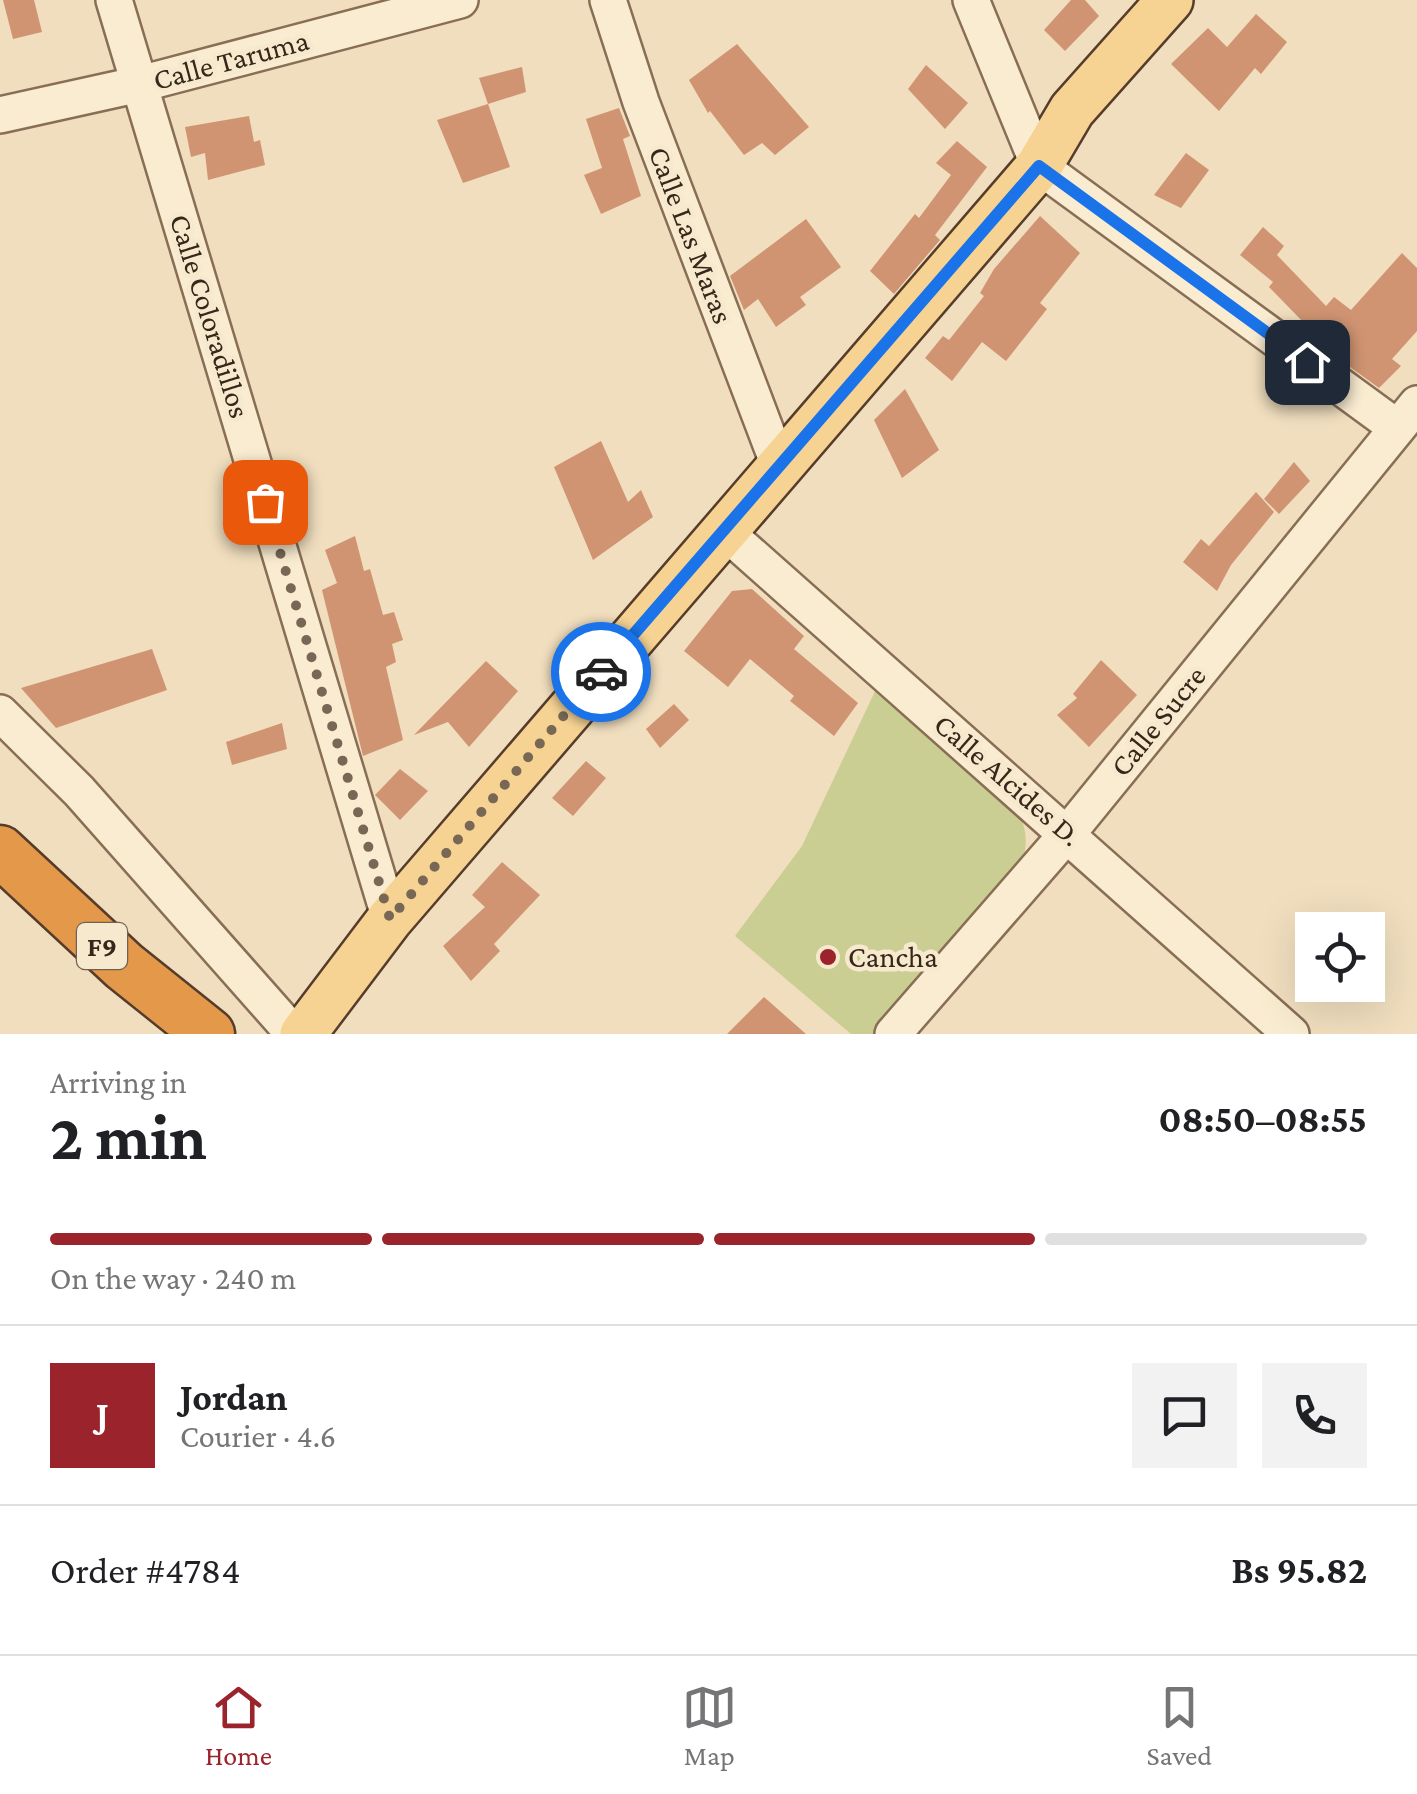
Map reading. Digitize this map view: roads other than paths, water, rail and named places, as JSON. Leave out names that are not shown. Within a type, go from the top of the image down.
[{"type":"highway","name":"F9","points":[[0,852],[124,966],[209,1034]]},
{"type":"main road","points":[[303,1034],[390,919],[1039,166],[1072,110],[1170,0]]},
{"type":"street","name":"Calle Coloradillos","points":[[114,0],[390,919]]},
{"type":"street","name":"Calle Taruma","points":[[0,115],[140,84],[460,0]]},
{"type":"street","name":"Calle Las Maras","points":[[608,0],[641,102],[780,468]]},
{"type":"street","points":[[971,0],[1039,166],[1406,416]]},
{"type":"street","name":"Calle Sucre","points":[[894,1034],[1068,833],[1406,416]]},
{"type":"street","name":"Calle Alcides D.","points":[[722,530],[1291,1034]]},
{"type":"street","points":[[0,713],[79,791],[294,1034]]},
{"type":"place","name":"Cancha","points":[[828,957]]}]
